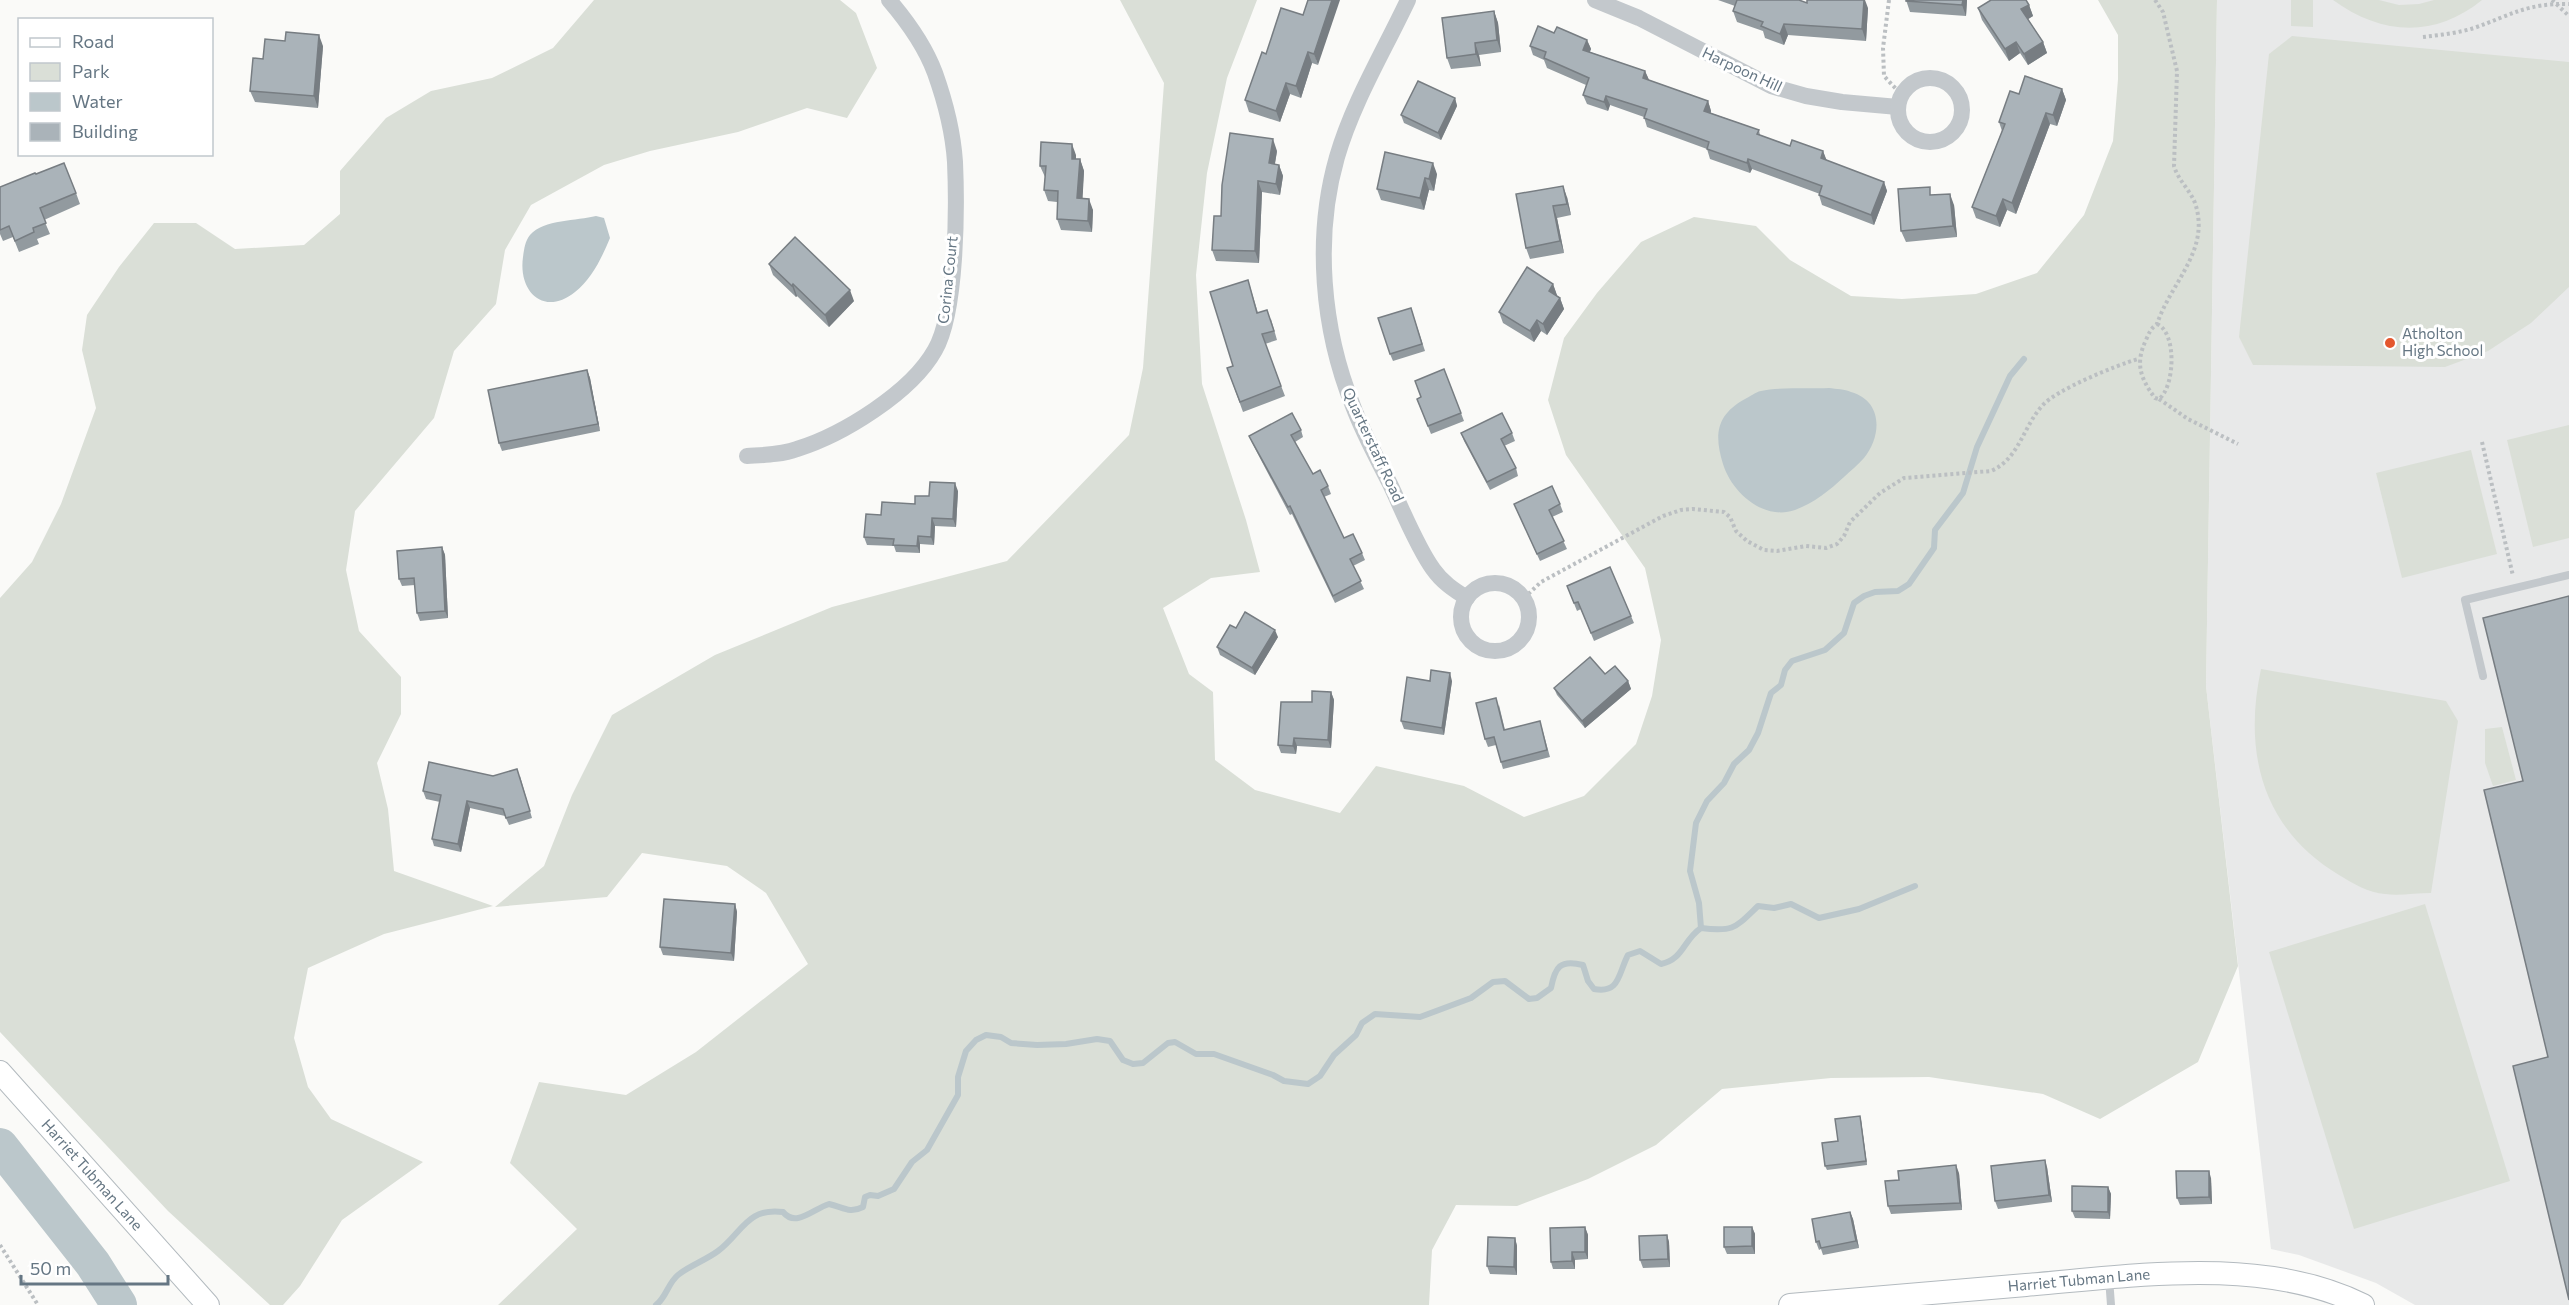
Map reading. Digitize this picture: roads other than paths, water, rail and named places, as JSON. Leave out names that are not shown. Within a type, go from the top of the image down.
[{"type":"street","name":"Corina Court","points":[[747,456],[794,450],[822,440],[868,413],[910,383],[936,348],[944,328],[953,256],[955,161],[950,126],[934,71],[903,17],[889,0]]},
{"type":"street","name":"Quarterstaff Road","points":[[1408,0],[1352,117],[1338,156],[1325,220],[1324,269],[1328,312],[1343,379],[1366,437],[1432,568],[1448,586],[1467,598]]},
{"type":"street","name":"Harpoon Hill","points":[[1595,0],[1639,18],[1771,86],[1824,99],[1900,101]]},
{"type":"street","points":[[1491,583],[1506,584],[1517,590],[1524,598],[1530,619],[1526,632],[1510,648],[1497,651],[1484,649],[1470,639],[1464,631],[1461,619],[1462,607],[1467,598],[1480,586],[1491,583]]},
{"type":"street","name":"Harriet Tubman Lane","points":[[0,1072],[208,1305]]},
{"type":"street","name":"Harriet Tubman Lane","points":[[1790,1305],[1896,1301],[2109,1278],[2192,1272],[2272,1278],[2313,1286],[2363,1305]]},
{"type":"lane","points":[[2483,676],[2465,600],[2569,575]]},
{"type":"lane","points":[[2109,1278],[2111,1305]]},
{"type":"water","points":[[596,216],[604,218],[610,238],[591,274],[581,287],[564,299],[553,302],[535,297],[525,281],[523,270],[524,249],[530,235],[552,223]]},
{"type":"water","points":[[1776,389],[1846,390],[1861,397],[1874,411],[1876,430],[1874,440],[1864,458],[1839,482],[1809,504],[1795,510],[1772,512],[1751,502],[1734,485],[1723,464],[1718,435],[1723,419],[1735,405],[1759,392]]},
{"type":"waterway","points":[[1701,928],[1699,903],[1690,871],[1696,823],[1707,801],[1724,783],[1734,764],[1749,750],[1758,733],[1771,693],[1781,685],[1785,670],[1792,661],[1825,650],[1844,633],[1854,603],[1864,596],[1875,592],[1898,591],[1909,584],[1934,548],[1935,530],[1963,493],[1977,447],[2010,376],[2024,359]]},
{"type":"waterway","points":[[656,1305],[678,1275],[718,1251],[746,1223],[761,1213],[783,1212],[793,1218],[799,1218],[829,1204],[854,1210],[863,1207],[865,1197],[878,1196],[894,1189],[912,1162],[927,1150],[958,1095],[958,1077],[966,1051],[976,1040],[986,1035],[1001,1037],[1011,1043],[1037,1045],[1066,1044],[1097,1039],[1110,1041],[1123,1060],[1133,1064],[1143,1063],[1168,1043],[1175,1042],[1196,1054],[1214,1054],[1284,1081],[1308,1084],[1320,1076],[1334,1055],[1356,1035],[1362,1023],[1375,1014],[1420,1017],[1471,998],[1493,982],[1505,981],[1529,999],[1537,998],[1551,988],[1554,975],[1560,966],[1569,963],[1583,965],[1588,981],[1594,989],[1603,990],[1617,981],[1628,955],[1640,951],[1661,964],[1669,962],[1701,928],[1727,929],[1733,927],[1758,906],[1774,908],[1791,904],[1819,918],[1859,909],[1915,886]]},
{"type":"waterway","points":[[0,1146],[93,1264],[119,1305]]},
{"type":"place","name":"Atholton High School","points":[[2390,343]]}]
